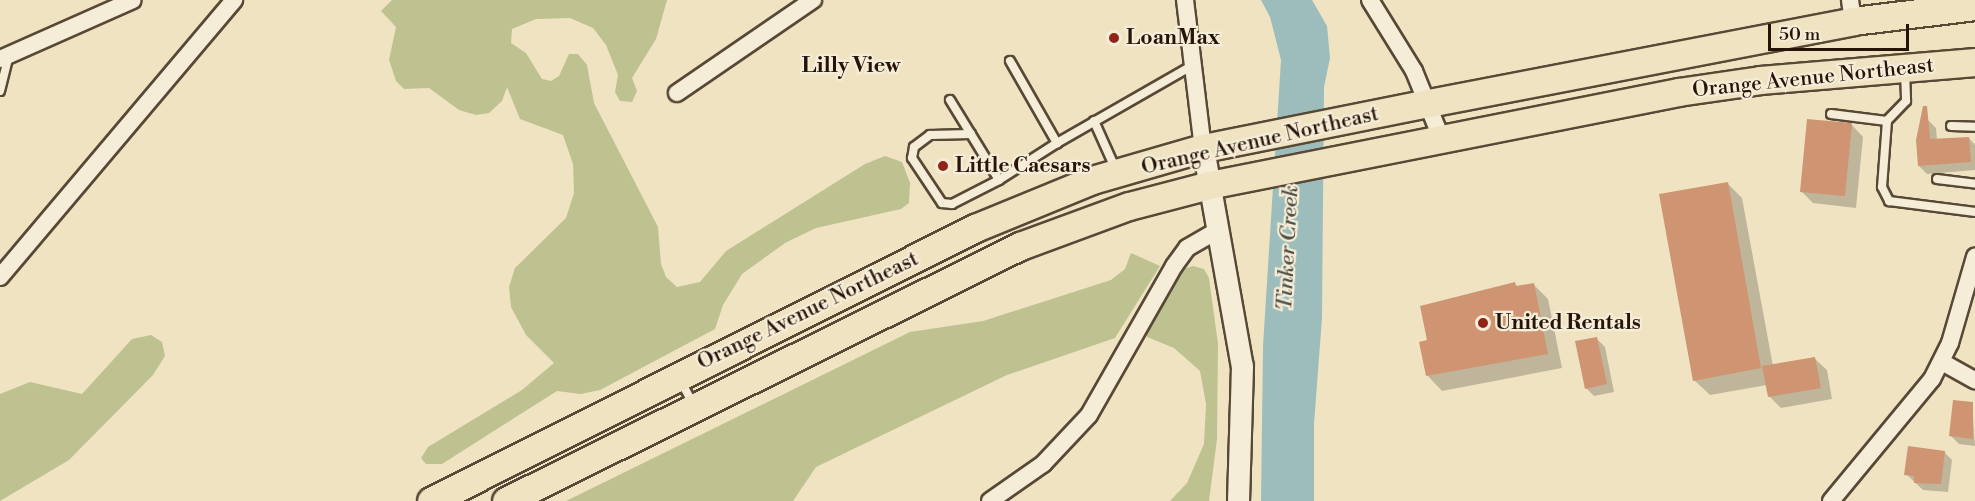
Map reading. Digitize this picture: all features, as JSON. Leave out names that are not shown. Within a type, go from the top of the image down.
[{"type":"highway","name":"Orange Avenue Northeast","points":[[431,501],[677,375],[1014,210],[1117,173],[1203,148],[1354,120],[1851,10],[1975,6]]},
{"type":"highway","name":"Orange Avenue Northeast","points":[[506,501],[694,405],[1020,246],[1129,206],[1209,185],[1701,88],[1760,80],[1975,62]]},
{"type":"street","points":[[5,56],[133,0]]},
{"type":"street","points":[[0,277],[234,0]]},
{"type":"street","points":[[677,93],[813,0]]},
{"type":"street","points":[[1185,0],[1203,148],[1216,231],[1242,366],[1238,501]]},
{"type":"street","points":[[1370,0],[1429,103],[1442,140]]},
{"type":"street","points":[[990,501],[1043,464],[1089,415],[1174,266],[1188,248],[1216,231]]},
{"type":"street","points":[[1831,501],[1942,362],[1975,257]]},
{"type":"street","points":[[1942,362],[1975,380]]},
{"type":"lane","points":[[0,91],[5,56]]},
{"type":"lane","points":[[1010,60],[1057,143]]},
{"type":"lane","points":[[971,134],[930,135],[914,147],[912,158],[942,203],[952,204],[999,180],[1057,143],[1194,64]]},
{"type":"lane","points":[[1905,69],[1906,101],[1887,121],[1882,188],[1889,201],[1975,212]]},
{"type":"lane","points":[[950,100],[999,180]]},
{"type":"lane","points":[[1831,114],[1887,121]]},
{"type":"lane","points":[[1094,122],[1117,173]]},
{"type":"lane","points":[[1951,126],[1975,127]]},
{"type":"lane","points":[[1936,179],[1975,184]]},
{"type":"lane","points":[[677,375],[694,405]]},
{"type":"green space","points":[[392,0],[667,0],[656,39],[632,78],[637,91],[632,102],[620,101],[615,92],[618,75],[606,45],[593,28],[570,18],[536,19],[512,29],[511,43],[526,53],[542,79],[551,81],[559,76],[569,54],[578,54],[587,65],[594,103],[658,227],[661,264],[666,277],[677,287],[700,282],[726,251],[865,164],[885,156],[902,162],[910,183],[909,203],[901,209],[816,228],[785,243],[742,274],[723,305],[715,329],[600,390],[581,394],[557,391],[442,464],[426,464],[421,458],[428,447],[522,390],[554,363],[526,335],[511,307],[509,287],[515,268],[566,218],[574,193],[573,164],[563,135],[520,119],[507,87],[502,101],[489,113],[476,115],[459,110],[429,88],[404,89],[396,81],[389,60],[396,27],[381,11]]},
{"type":"green space","points":[[1131,253],[1160,266],[1115,338],[1007,375],[816,467],[793,501],[566,501],[910,332],[983,321],[1111,280],[1125,269]]},
{"type":"green space","points":[[1193,266],[1204,269],[1209,278],[1218,344],[1217,439],[1209,501],[1170,501],[1187,483],[1204,444],[1206,404],[1200,371],[1174,348],[1147,337],[1147,328],[1172,282],[1183,269]]},
{"type":"green space","points":[[151,335],[162,342],[165,356],[153,375],[69,460],[0,501],[0,394],[30,382],[82,394],[132,339]]},
{"type":"water","name":"Tinker Creek","points":[[1261,0],[1312,0],[1327,26],[1330,58],[1324,87],[1322,318],[1314,424],[1314,501],[1261,501],[1263,346],[1281,60],[1270,17]]},
{"type":"building","points":[[1923,106],[1927,106],[1930,139],[1969,137],[1971,162],[1918,166],[1916,140]]},
{"type":"building","points":[[1807,119],[1852,123],[1845,196],[1800,192]]},
{"type":"building","points":[[1728,182],[1761,368],[1693,381],[1659,194]]},
{"type":"building","name":"United Rentals","points":[[1515,282],[1516,286],[1534,283],[1548,354],[1426,376],[1419,342],[1427,340],[1420,306]]},
{"type":"building","points":[[1597,337],[1607,384],[1585,389],[1575,341]]},
{"type":"building","points":[[1815,357],[1821,388],[1768,397],[1762,366]]},
{"type":"building","points":[[1953,400],[1973,402],[1973,439],[1949,436]]},
{"type":"building","points":[[1908,446],[1945,451],[1941,484],[1914,483],[1914,476],[1904,475]]},
{"type":"place","name":"LoanMax","points":[[1114,38]]},
{"type":"place","name":"Little Caesars","points":[[943,166]]},
{"type":"place","name":"United Rentals","points":[[1483,323]]},
{"type":"district","name":"Lilly View","points":[[851,66]]}]
